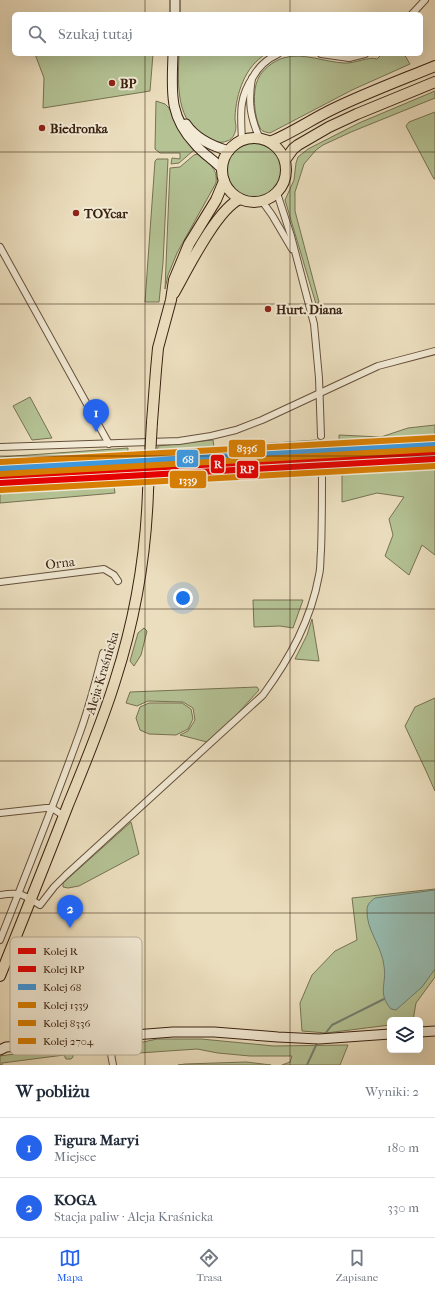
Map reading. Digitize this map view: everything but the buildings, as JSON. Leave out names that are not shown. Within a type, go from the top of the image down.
[{"type":"main road","points":[[270,142],[285,136],[318,116],[335,108],[435,66]]},
{"type":"main road","points":[[285,160],[295,147],[323,130],[357,114],[435,82]]},
{"type":"main road","points":[[251,138],[270,142],[279,150],[285,160],[286,178],[282,186],[277,193],[262,201],[251,202],[240,199],[230,191],[224,180],[222,169],[224,159],[229,151],[242,140],[251,138]]},
{"type":"main road","points":[[171,300],[174,280],[183,257],[195,233],[216,200],[224,180]]},
{"type":"main road","points":[[171,300],[214,225],[235,201],[240,199]]},
{"type":"main road","name":"Aleja Kraśnicka","points":[[31,899],[106,709],[128,635],[142,565],[147,522],[152,422],[158,348],[171,300]]},
{"type":"main road","points":[[16,937],[31,899]]},
{"type":"main road","points":[[0,976],[10,951]]},
{"type":"street","points":[[174,12],[175,0]]},
{"type":"street","points":[[414,12],[425,0]]},
{"type":"street","points":[[173,56],[174,110],[182,128],[201,151],[222,169]]},
{"type":"street","points":[[242,140],[240,115],[241,104],[247,85],[263,63],[275,56]]},
{"type":"street","points":[[335,56],[349,58],[357,56]]},
{"type":"street","points":[[253,77],[250,93],[250,107],[253,122],[260,139]]},
{"type":"street","points":[[173,95],[178,110],[194,133],[207,143],[229,151]]},
{"type":"street","points":[[277,193],[303,277],[314,324],[320,392],[320,436]]},
{"type":"street","points":[[262,201],[295,254]]},
{"type":"street","points":[[0,247],[109,444]]},
{"type":"street","points":[[0,447],[179,441],[216,435],[236,430],[262,420],[378,366],[435,351]]},
{"type":"street","points":[[0,895],[18,893],[40,905],[54,887],[66,875],[263,695],[287,661],[300,636],[314,598],[320,573],[322,533],[322,471]]},
{"type":"street","name":"Orna","points":[[0,582],[104,569],[118,581]]},
{"type":"street","points":[[0,940],[80,734],[103,653]]},
{"type":"street","points":[[0,813],[39,808],[52,808],[64,816]]},
{"type":"street","points":[[423,1032],[435,1030]]},
{"type":"street","points":[[142,1035],[201,1032],[306,1038],[338,1038],[387,1034]]},
{"type":"street","points":[[111,1055],[112,1065]]},
{"type":"green space","points":[[36,56],[153,56],[150,91],[43,108],[44,78]]},
{"type":"green space","points":[[179,56],[263,56],[252,66],[243,81],[237,99],[235,117],[236,130],[230,140],[224,142],[207,138],[197,131],[189,122],[184,113],[181,102],[178,78]]},
{"type":"green space","points":[[291,56],[348,63],[370,58],[377,59],[380,56],[405,56],[410,64],[352,90],[270,133],[263,131],[260,128],[256,117],[254,104],[256,84],[262,72],[275,61]]},
{"type":"green space","points":[[435,91],[435,98],[323,145],[316,150],[304,164],[295,192],[295,211],[319,302],[316,304],[285,200],[294,180],[298,157],[308,149],[359,123]]},
{"type":"green space","points":[[156,101],[165,104],[169,108],[183,136],[194,150],[179,163],[171,164],[172,158],[180,159],[180,153],[160,153],[155,149]]},
{"type":"green space","points":[[435,112],[434,179],[406,126],[409,122]]},
{"type":"green space","points":[[255,142],[266,144],[275,150],[281,159],[283,170],[281,181],[275,190],[266,196],[255,198],[244,196],[235,190],[229,181],[227,170],[229,159],[235,150],[244,144]]},
{"type":"green space","points":[[198,154],[212,166],[215,173],[216,183],[177,253],[168,275],[165,289],[170,168],[180,167],[194,155]]},
{"type":"green space","points":[[157,159],[168,159],[163,263],[159,302],[145,302],[155,161]]},
{"type":"green space","points":[[30,397],[52,438],[32,440],[13,406]]},
{"type":"green space","points":[[435,425],[435,440],[415,438],[401,441],[391,446],[339,446],[339,435],[381,437],[408,428]]},
{"type":"green space","points":[[213,440],[214,447],[317,440],[314,456],[156,465],[158,446]]},
{"type":"green space","points":[[128,448],[129,464],[126,465],[0,472],[0,457]]},
{"type":"green space","points":[[435,467],[435,555],[422,545],[409,575],[385,556],[393,535],[389,519],[404,497],[377,493],[342,502],[342,472]]},
{"type":"green space","points":[[113,478],[115,493],[0,503],[0,484]]},
{"type":"green space","points":[[253,600],[303,600],[293,628],[280,626],[254,627]]},
{"type":"green space","points":[[312,619],[319,661],[295,659],[307,635]]},
{"type":"green space","points":[[144,628],[147,631],[141,655],[134,666],[130,661],[138,633]]},
{"type":"green space","points":[[257,687],[259,690],[229,723],[207,742],[180,735],[188,731],[195,720],[193,708],[183,702],[148,701],[137,706],[126,703],[130,692]]},
{"type":"green space","points":[[435,698],[435,791],[405,726],[415,707]]},
{"type":"green space","points":[[149,703],[182,703],[191,709],[193,719],[188,729],[176,735],[149,734],[140,730],[136,718],[140,707]]},
{"type":"green space","points":[[131,822],[139,854],[79,886],[68,888],[63,887],[63,883]]},
{"type":"green space","points":[[435,889],[435,977],[416,1003],[414,1017],[387,1017],[387,1025],[326,1033],[302,1031],[300,1003],[312,975],[335,951],[357,940],[352,898]]},
{"type":"green space","points":[[157,1039],[201,1039],[274,1046],[348,1045],[340,1065],[282,1065],[290,1062],[292,1056],[250,1056],[218,1053],[197,1049],[142,1053],[142,1042]]},
{"type":"green space","points":[[10,1055],[64,1055],[2,1063],[2,1065],[0,1065],[0,1056]]},
{"type":"green space","points":[[64,1055],[73,1055],[71,1059],[66,1059]]},
{"type":"green space","points":[[246,1062],[271,1065],[178,1065],[185,1064]]},
{"type":"water","points":[[435,890],[435,969],[422,987],[396,1010],[391,1009],[384,998],[383,988],[385,972],[383,959],[371,931],[367,917],[368,906],[375,898]]},
{"type":"waterway","points":[[324,1035],[332,1025],[384,999]]},
{"type":"waterway","points":[[307,1065],[317,1043]]},
{"type":"rail line","name":"8336","points":[[0,462],[434,438]]},
{"type":"rail line","name":"68","points":[[0,469],[435,445]]},
{"type":"rail line","name":"2704","points":[[0,474],[435,449]]},
{"type":"rail line","name":"R","points":[[0,476],[435,452]]},
{"type":"rail line","name":"RP","points":[[0,483],[435,459]]},
{"type":"rail line","name":"1339","points":[[1,490],[435,466]]},
{"type":"place","name":"BP","points":[[112,83]]},
{"type":"place","name":"Biedronka","points":[[42,128]]},
{"type":"place","name":"TOYcar","points":[[76,213]]},
{"type":"place","name":"Hurt. Diana","points":[[268,309]]},
{"type":"place","name":"Figura Maryi","points":[[96,432]]},
{"type":"place","name":"KOGA","points":[[70,928]]}]
